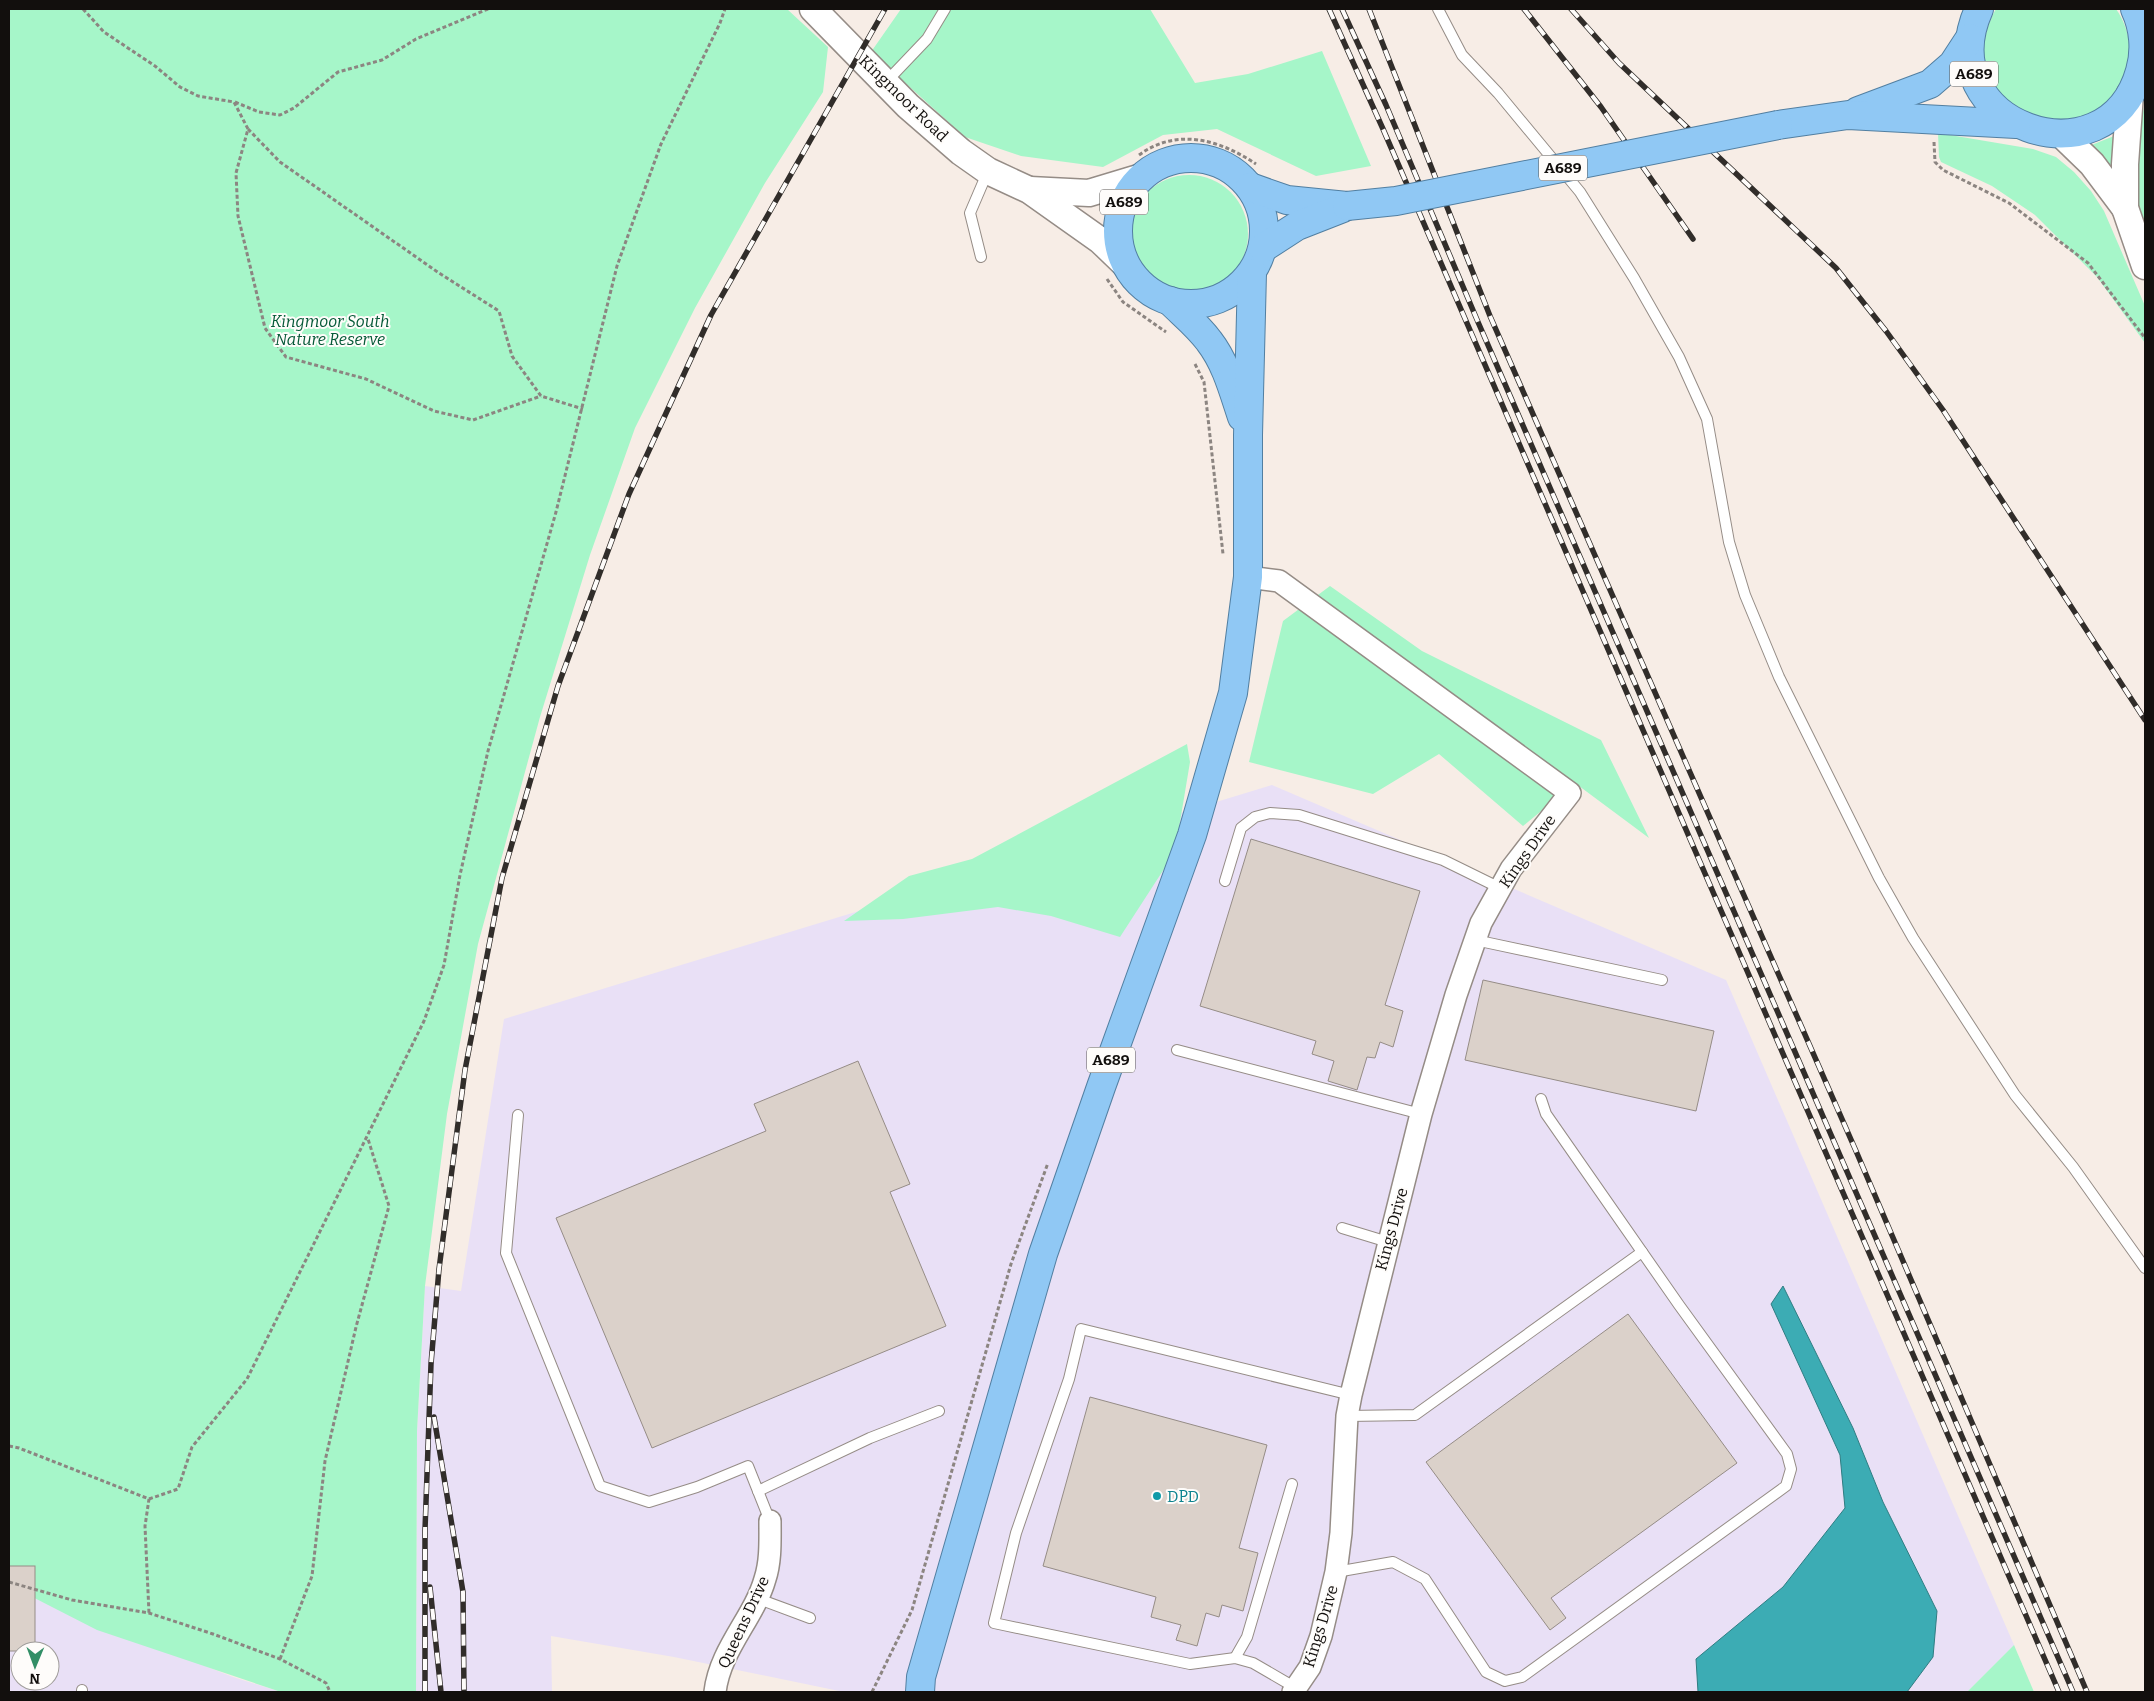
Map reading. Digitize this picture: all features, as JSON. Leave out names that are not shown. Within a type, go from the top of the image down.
[{"type":"highway","name":"A689","points":[[1974,19],[1970,56],[1980,88],[2002,115],[2016,124],[2038,132],[2060,134],[2093,127],[2113,113],[2130,94],[2138,79],[2144,45],[2142,28],[2135,9]]},
{"type":"highway","name":"A689","points":[[1848,116],[1930,84],[1953,64],[1974,19]]},
{"type":"highway","name":"A689","points":[[1253,176],[1263,216],[1263,248],[1252,273],[1233,292],[1222,298],[1196,304],[1170,301],[1149,291],[1116,270],[1119,218],[1138,168],[1184,159],[1205,159],[1253,176],[1287,200],[1347,206],[1396,201],[1778,125],[1848,116],[2016,124]]},
{"type":"highway","name":"A689","points":[[1263,248],[1297,226],[1347,206]]},
{"type":"highway","name":"A689","points":[[918,1687],[1043,1254],[1192,835],[1217,753],[1232,692],[1248,577],[1248,435],[1252,273]]},
{"type":"highway","name":"A689","points":[[1170,301],[1208,340],[1216,351],[1231,385],[1248,435]]},
{"type":"street","name":"Kingmoor Road","points":[[813,9],[927,124],[988,171],[1029,190],[1101,241],[1116,270]]},
{"type":"street","points":[[2125,208],[2125,164],[2130,94]]},
{"type":"street","points":[[2060,134],[2092,164],[2125,208],[2145,266]]},
{"type":"street","name":"Kingmoor Road","points":[[1029,190],[1089,193],[1138,168]]},
{"type":"street","name":"Kings Drive","points":[[1248,577],[1279,581],[1570,793],[1511,869],[1481,923],[1421,1114],[1346,1416],[1341,1534],[1336,1572],[1321,1636],[1310,1667],[1295,1690]]},
{"type":"street","name":"Queens Drive","points":[[715,1692],[720,1669],[728,1649],[765,1579],[770,1548],[770,1521]]},
{"type":"lane","points":[[886,82],[927,39],[945,9]]},
{"type":"lane","points":[[1438,9],[1462,55],[1498,93],[1580,192],[1634,278],[1679,357],[1707,419],[1729,542],[1745,595],[1779,677],[1879,878],[1913,938],[2015,1095],[2073,1167],[2145,1268]]},
{"type":"lane","points":[[981,257],[970,213],[988,171]]},
{"type":"lane","points":[[1225,881],[1241,828],[1255,817],[1270,813],[1299,815],[1443,860],[1500,888]]},
{"type":"lane","points":[[1475,940],[1662,980]]},
{"type":"lane","points":[[1177,1050],[1421,1114]]},
{"type":"lane","points":[[1336,1572],[1393,1562],[1425,1579],[1486,1672],[1505,1681],[1522,1677],[1786,1486],[1791,1469],[1787,1454],[1546,1114],[1541,1099]]},
{"type":"lane","points":[[518,1115],[506,1254],[600,1486],[649,1502],[697,1487],[748,1466],[770,1521]]},
{"type":"lane","points":[[1342,1228],[1388,1242]]},
{"type":"lane","points":[[1346,1416],[1415,1416],[1642,1252]]},
{"type":"lane","points":[[1295,1690],[1252,1663],[1235,1658],[1190,1664],[994,1623],[1016,1534],[1068,1379],[1081,1329],[1350,1395]]},
{"type":"lane","points":[[758,1491],[870,1438],[939,1411]]},
{"type":"lane","points":[[1235,1658],[1247,1637],[1292,1484]]},
{"type":"lane","points":[[756,1598],[810,1618]]},
{"type":"path","points":[[83,9],[104,32],[155,66],[180,87],[198,96],[234,102],[259,112],[280,115],[294,108],[338,72],[382,60],[416,39],[488,9]]},
{"type":"path","points":[[9,1446],[19,1448],[149,1499],[178,1489],[192,1447],[247,1379],[368,1138],[424,1021],[444,965],[460,875],[488,751],[556,512],[617,266],[661,144],[725,9]]},
{"type":"path","points":[[234,102],[248,129],[280,162],[439,273],[498,310],[512,356],[541,396],[583,409]]},
{"type":"path","points":[[248,129],[236,173],[238,216],[265,328],[286,357],[366,379],[434,411],[474,420],[541,396]]},
{"type":"path","points":[[1933,135],[1935,162],[1943,170],[2009,203],[2088,263],[2145,338]]},
{"type":"path","points":[[1138,168],[1147,150],[1166,142],[1192,139],[1218,143],[1253,176]]},
{"type":"path","points":[[1116,270],[1122,302],[1173,336]]},
{"type":"path","points":[[1194,364],[1204,382],[1224,561]]},
{"type":"path","points":[[280,1659],[312,1576],[325,1461],[356,1327],[389,1206],[368,1138]]},
{"type":"path","points":[[872,1692],[912,1610],[1011,1264],[1049,1162]]},
{"type":"path","points":[[148,1613],[144,1526],[149,1499]]},
{"type":"path","points":[[9,1582],[72,1600],[148,1613],[280,1659],[326,1683],[330,1692]]},
{"type":"shaded area","points":[[1272,785],[1726,980],[2014,1645],[1967,1692],[844,1692],[674,1657],[551,1636],[552,1692],[416,1692],[417,1431],[425,1286],[461,1291],[504,1019]]},
{"type":"shaded area","points":[[9,1585],[45,1603],[233,1677],[281,1692],[9,1692]]},
{"type":"green space","name":"Kingmoor South Nature Reserve","points":[[9,9],[787,9],[828,47],[823,92],[765,183],[695,308],[635,428],[590,555],[540,717],[478,944],[447,1114],[425,1286],[417,1431],[416,1692],[281,1692],[97,1630],[9,1585]]},
{"type":"green space","points":[[901,9],[1150,9],[1195,83],[1248,74],[1322,51],[1371,166],[1316,176],[1217,129],[1163,135],[1103,167],[1021,156],[965,137],[871,52]]},
{"type":"green space","points":[[1996,9],[2116,9],[2127,32],[2130,49],[2125,74],[2111,98],[2101,107],[2077,120],[2050,123],[2031,118],[2002,97],[1990,82],[1984,61],[1987,28]]},
{"type":"green space","points":[[2145,103],[2145,237],[2136,192],[2140,125]]},
{"type":"green space","points":[[1938,133],[2033,149],[2056,157],[2074,172],[2091,191],[2104,211],[2145,306],[2145,343],[2097,277],[2035,215],[1992,186],[1941,162]]},
{"type":"green space","points":[[2114,136],[2114,181],[2084,148]]},
{"type":"green space","points":[[1189,175],[1211,180],[1231,192],[1243,212],[1248,234],[1243,256],[1231,276],[1211,288],[1189,293],[1167,288],[1147,276],[1135,256],[1130,234],[1135,212],[1147,192],[1167,180]]},
{"type":"green space","points":[[1330,586],[1422,651],[1601,740],[1649,838],[1575,783],[1523,826],[1439,754],[1373,794],[1249,762],[1283,621]]},
{"type":"green space","points":[[1187,744],[1190,762],[1175,852],[1120,937],[1051,916],[998,907],[903,919],[844,921],[909,876],[972,859]]},
{"type":"green space","points":[[2014,1645],[2034,1692],[1967,1692]]},
{"type":"water","points":[[1783,1286],[1853,1428],[1883,1502],[1937,1611],[1933,1657],[1907,1692],[1698,1692],[1696,1659],[1783,1587],[1845,1508],[1840,1455],[1771,1304]]},
{"type":"building","points":[[1251,839],[1420,891],[1385,1005],[1403,1011],[1393,1047],[1380,1042],[1375,1058],[1367,1057],[1357,1090],[1328,1081],[1334,1061],[1312,1054],[1316,1041],[1200,1006]]},
{"type":"building","points":[[1483,980],[1714,1031],[1696,1111],[1465,1060]]},
{"type":"building","points":[[858,1061],[910,1184],[890,1192],[946,1326],[652,1448],[556,1218],[766,1131],[754,1104]]},
{"type":"building","points":[[1628,1314],[1737,1463],[1551,1598],[1566,1618],[1550,1630],[1426,1462]]},
{"type":"building","name":"DPD","points":[[1090,1397],[1267,1445],[1239,1548],[1258,1553],[1243,1611],[1222,1605],[1219,1617],[1206,1613],[1197,1646],[1176,1640],[1181,1625],[1151,1617],[1156,1597],[1043,1566]]},
{"type":"building","points":[[9,1566],[35,1566],[35,1641],[10,1641],[9,1651]]},
{"type":"railway","points":[[425,1692],[425,1530],[431,1364],[439,1269],[465,1070],[502,878],[558,686],[629,494],[711,315],[885,9]]},
{"type":"railway","points":[[1329,9],[1383,129],[2059,1692]]},
{"type":"railway","points":[[1342,9],[1386,105],[1478,322],[2073,1692]]},
{"type":"railway","points":[[1369,9],[1490,316],[1856,1151],[2087,1692]]},
{"type":"railway","points":[[1524,9],[1601,107],[1693,239]]},
{"type":"railway","points":[[1571,9],[1619,63],[1836,268],[1886,331],[1943,410],[2145,720]]},
{"type":"railway","points":[[434,1417],[463,1592],[464,1692]]},
{"type":"railway","points":[[430,1587],[441,1692]]},
{"type":"place","name":"DPD","points":[[1157,1496]]}]
